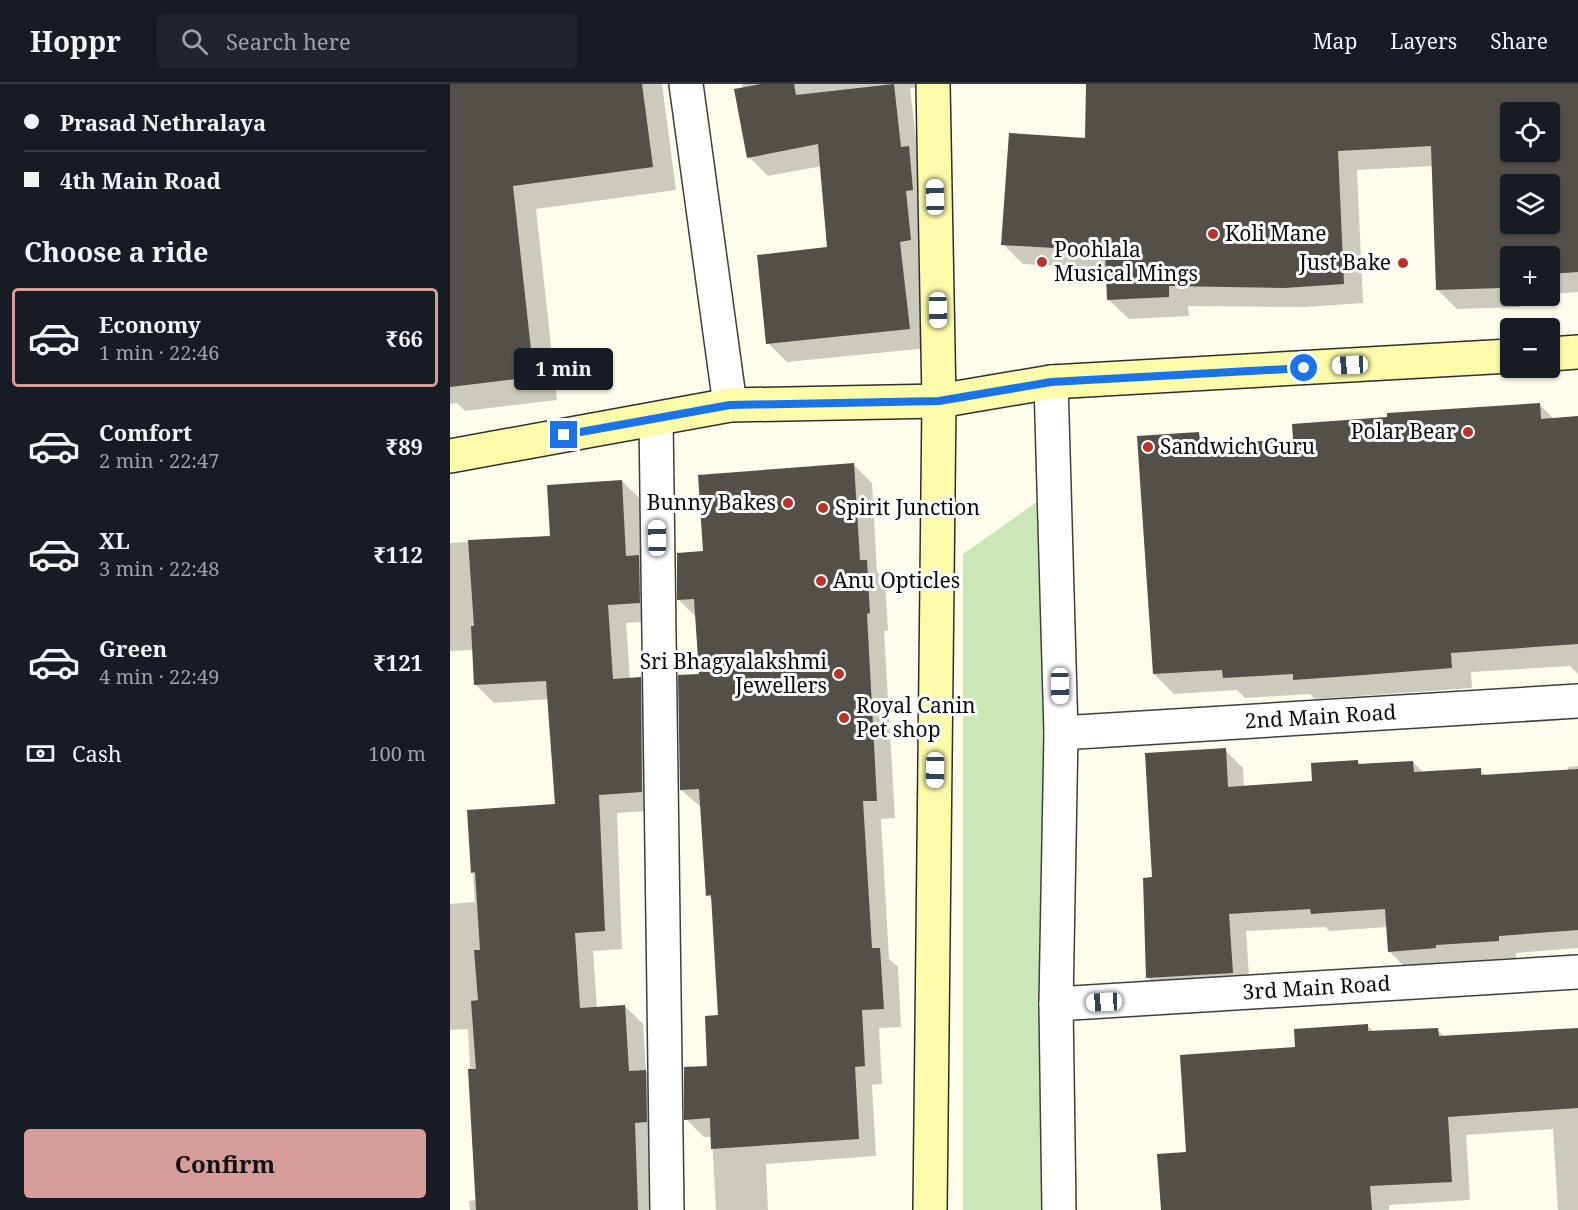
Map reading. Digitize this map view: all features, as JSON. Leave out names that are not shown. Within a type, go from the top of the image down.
[{"type":"main road","points":[[930,1210],[939,401],[933,84]]},
{"type":"main road","points":[[1560,353],[1578,352]]},
{"type":"main road","points":[[450,456],[730,405],[939,401],[1051,382],[1500,357]]},
{"type":"street","points":[[686,84],[730,405]]},
{"type":"street","points":[[1051,382],[1061,733],[1056,1004],[1059,1210]]},
{"type":"street","points":[[656,418],[667,1210]]},
{"type":"street","name":"2nd Main Road","points":[[1061,733],[1578,701]]},
{"type":"street","name":"3rd Main Road","points":[[1056,1004],[1578,972]]},
{"type":"green space","points":[[1047,495],[1050,1210],[963,1210],[963,554]]},
{"type":"building","points":[[450,84],[642,84],[653,167],[513,186],[534,377],[450,387]]},
{"type":"building","points":[[761,84],[794,84],[796,95],[894,84],[901,147],[909,146],[913,190],[906,191],[911,240],[900,242],[910,329],[766,344],[757,255],[827,247],[818,144],[747,158],[734,89]]},
{"type":"building","points":[[1086,84],[1578,84],[1578,272],[1560,273],[1560,246],[1500,246],[1500,288],[1436,290],[1431,146],[1338,151],[1344,284],[1284,288],[1169,286],[1169,297],[1107,300],[1105,251],[1001,245],[1009,133],[1085,138]]},
{"type":"building","points":[[1540,403],[1541,419],[1578,416],[1578,644],[1451,653],[1452,668],[1364,675],[1293,680],[1293,674],[1223,678],[1222,670],[1153,674],[1137,436],[1199,432],[1200,445],[1293,439],[1292,424],[1387,417],[1387,413]]},
{"type":"building","points":[[854,463],[860,560],[867,560],[870,613],[867,614],[877,801],[863,801],[872,948],[880,948],[884,1009],[862,1010],[865,1066],[855,1067],[859,1139],[711,1149],[710,1118],[684,1120],[684,1067],[707,1066],[705,1016],[718,1015],[711,895],[706,896],[699,789],[680,790],[678,675],[699,674],[694,599],[677,600],[677,553],[703,551],[698,475]]},
{"type":"building","points":[[622,480],[626,556],[639,555],[640,603],[608,605],[613,679],[641,677],[642,792],[599,795],[605,931],[575,933],[580,1008],[625,1005],[629,1071],[646,1070],[647,1122],[635,1123],[638,1210],[476,1210],[468,1069],[476,1069],[471,1001],[478,1000],[474,950],[480,950],[475,872],[471,873],[467,810],[555,804],[546,681],[474,685],[471,626],[474,626],[468,540],[550,536],[547,485]]},
{"type":"building","points":[[1226,748],[1228,787],[1312,781],[1311,763],[1358,760],[1358,764],[1413,761],[1414,772],[1481,768],[1481,775],[1578,769],[1578,930],[1499,936],[1499,941],[1436,945],[1436,948],[1388,952],[1385,909],[1311,914],[1310,909],[1229,914],[1233,973],[1146,978],[1143,878],[1152,877],[1145,753]]},
{"type":"building","points":[[1368,1024],[1368,1031],[1438,1028],[1439,1036],[1578,1028],[1578,1108],[1448,1117],[1452,1182],[1370,1186],[1372,1210],[1161,1210],[1157,1154],[1186,1152],[1180,1055],[1295,1047],[1294,1029]]},
{"type":"place","name":"Koli Mane","points":[[1213,234]]},
{"type":"place","name":"Poohlala Musical Mings","points":[[1042,262]]},
{"type":"place","name":"Just Bake","points":[[1403,263]]},
{"type":"place","name":"Polar Bear","points":[[1468,432]]},
{"type":"place","name":"Sandwich Guru","points":[[1148,447]]},
{"type":"place","name":"Bunny Bakes","points":[[788,503]]},
{"type":"place","name":"Spirit Junction","points":[[823,508]]},
{"type":"place","name":"Anu Opticles","points":[[821,581]]},
{"type":"place","name":"Sri Bhagyalakshmi Jewellers","points":[[839,674]]},
{"type":"place","name":"Royal Canin Pet shop","points":[[844,718]]},
{"type":"route","points":[[564,435],[730,405],[939,401],[1051,382],[1304,368]]}]
